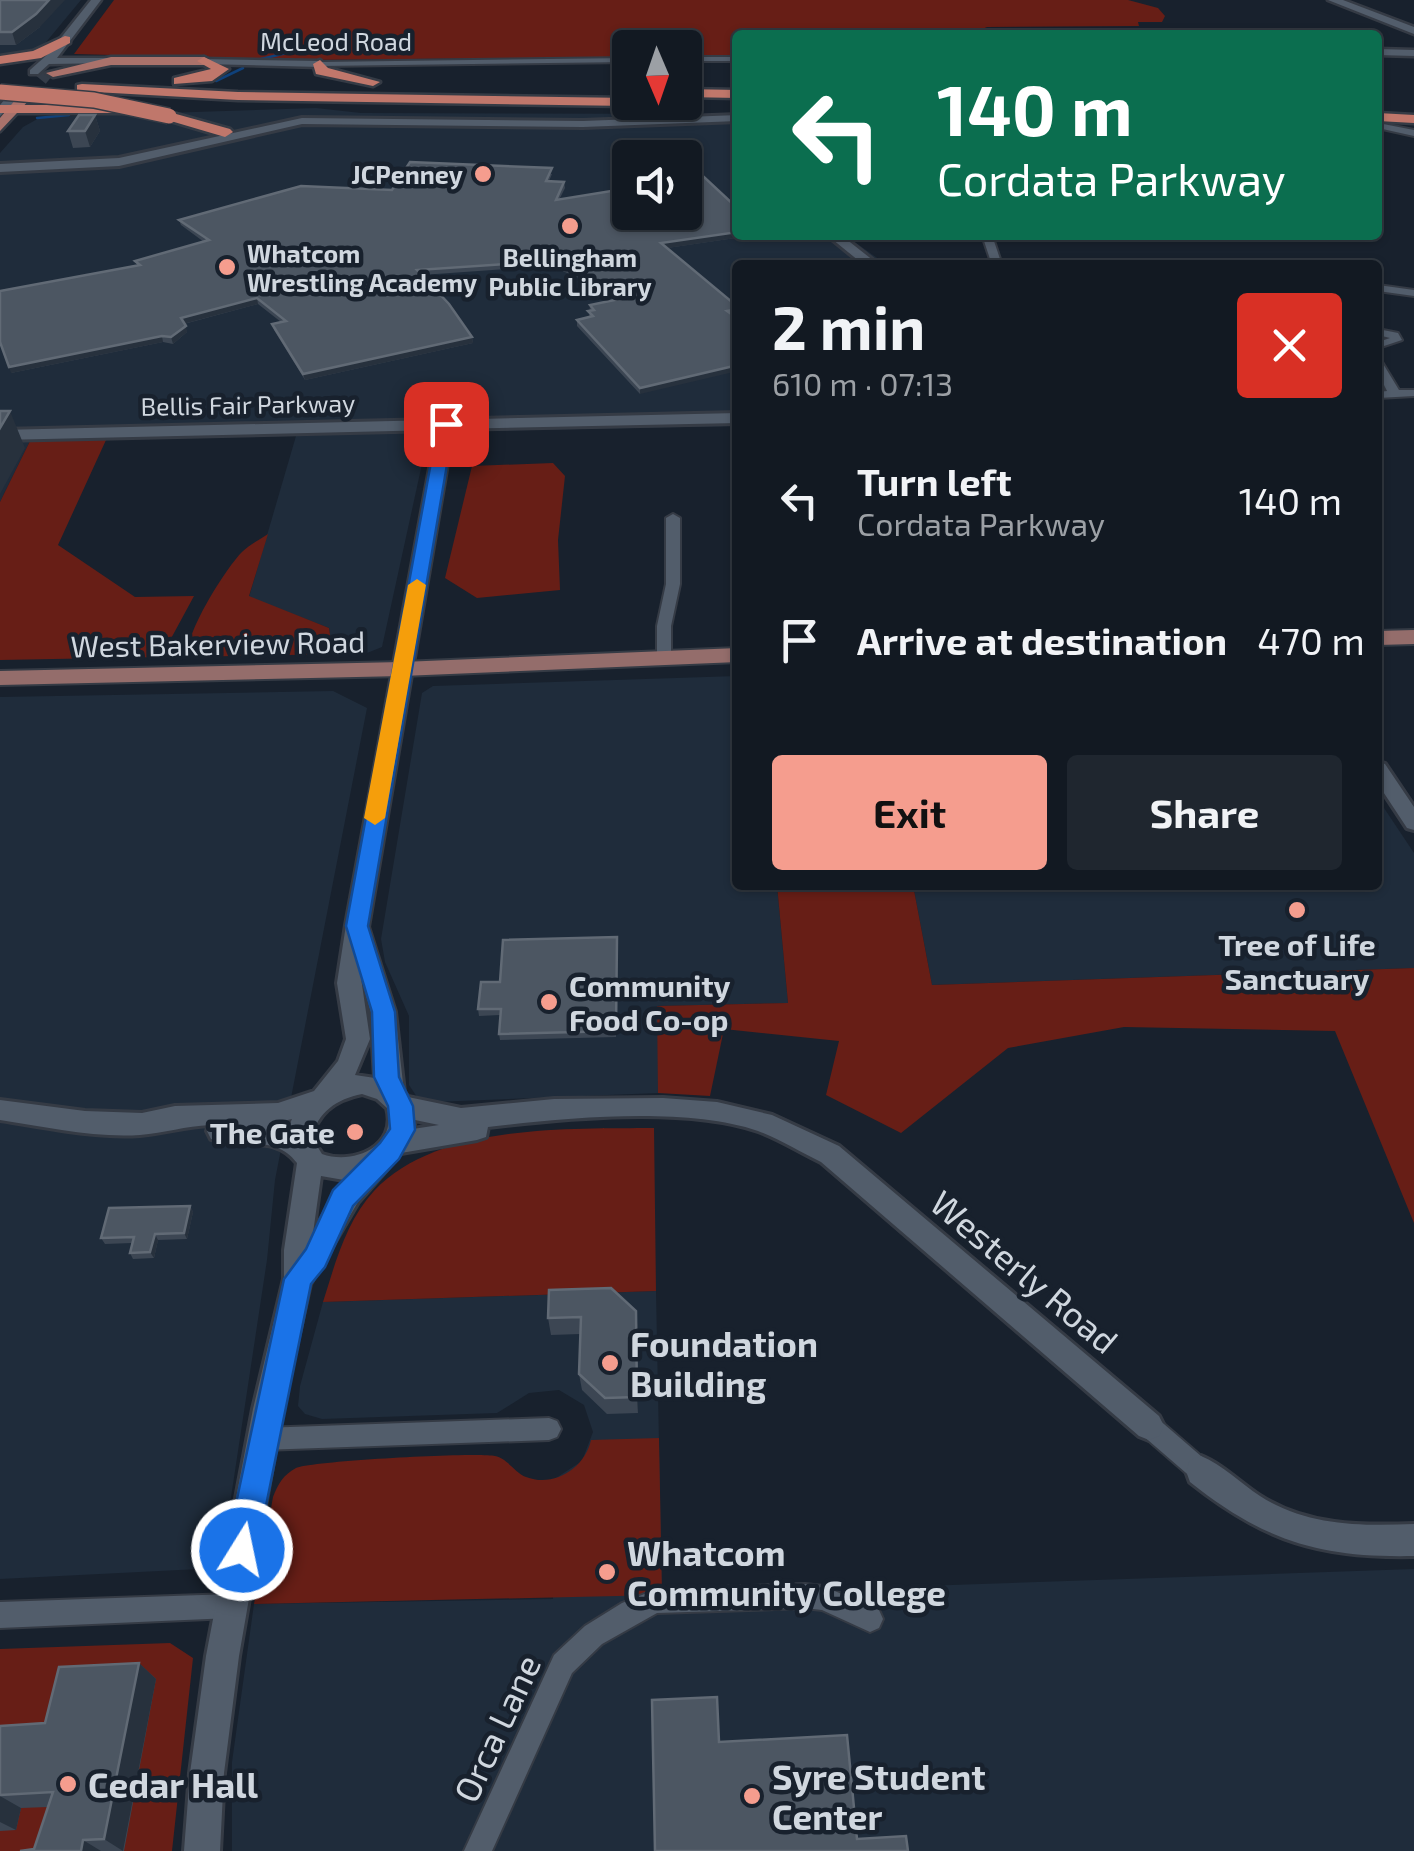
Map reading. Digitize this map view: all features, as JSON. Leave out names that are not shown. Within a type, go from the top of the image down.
[{"type":"highway","points":[[0,60],[36,55],[65,40]]},
{"type":"highway","points":[[0,60],[28,85],[70,111]]},
{"type":"highway","name":"McLeod Road","points":[[28,85],[111,61],[204,61]]},
{"type":"highway","points":[[84,84],[192,80],[213,76],[222,69],[204,61]]},
{"type":"highway","points":[[320,64],[326,74],[362,81],[612,92]]},
{"type":"highway","points":[[0,73],[238,96],[612,102]]},
{"type":"highway","points":[[0,83],[612,92]]},
{"type":"highway","points":[[28,85],[234,132]]},
{"type":"highway","points":[[0,128],[28,85]]},
{"type":"highway","points":[[702,93],[732,94]]},
{"type":"highway","points":[[151,108],[612,102]]},
{"type":"highway","points":[[702,102],[732,103]]},
{"type":"highway","points":[[1382,109],[1414,107]]},
{"type":"highway","points":[[0,128],[32,116],[132,109]]},
{"type":"highway","points":[[1382,110],[1414,119]]},
{"type":"highway","points":[[182,143],[197,137],[202,126]]},
{"type":"main road","points":[[28,85],[96,0]]},
{"type":"main road","points":[[1333,0],[1414,30]]},
{"type":"main road","points":[[1382,52],[1414,52]]},
{"type":"main road","name":"McLeod Road","points":[[204,61],[320,64]]},
{"type":"main road","points":[[1382,638],[1414,638]]},
{"type":"main road","name":"West Bakerview Road","points":[[0,678],[402,669],[732,654]]},
{"type":"street","points":[[702,60],[732,59]]},
{"type":"street","name":"McLeod Road","points":[[320,64],[612,60]]},
{"type":"street","points":[[0,165],[101,157],[308,116],[583,124],[732,118]]},
{"type":"street","points":[[1382,127],[1414,133]]},
{"type":"street","points":[[0,165],[119,162],[234,132]]},
{"type":"street","points":[[840,240],[866,260]]},
{"type":"street","points":[[1382,288],[1414,292]]},
{"type":"street","points":[[1382,332],[1394,334],[1396,340],[1382,343]]},
{"type":"street","points":[[1382,371],[1395,394]]},
{"type":"street","points":[[1382,395],[1414,393]]},
{"type":"street","name":"Bellis Fair Parkway","points":[[0,434],[732,418]]},
{"type":"street","points":[[202,1851],[210,1750],[232,1606],[262,1439],[298,1279],[296,1255],[307,1207],[301,1122],[348,1065],[358,1039],[349,983],[357,926],[446,424]]},
{"type":"street","points":[[664,657],[664,626],[673,584],[673,518]]},
{"type":"street","points":[[1382,775],[1414,823]]},
{"type":"street","points":[[298,1279],[316,1258],[343,1198],[389,1151],[402,1130],[386,1077],[384,1012],[357,926]]},
{"type":"street","points":[[142,1124],[175,1116],[278,1113],[362,1084],[396,1100]]},
{"type":"street","name":"Westerly Road","points":[[396,1100],[440,1117],[461,1119],[554,1109],[568,1112],[630,1108],[717,1112],[763,1122],[830,1154],[1232,1497],[1285,1527],[1321,1539],[1414,1540]]},
{"type":"street","points":[[0,1110],[63,1120],[142,1124],[172,1131],[255,1131],[279,1135],[336,1170],[366,1166],[389,1151]]},
{"type":"street","name":"Westerly Road","points":[[389,1151],[553,1119],[568,1112]]},
{"type":"street","points":[[262,1439],[549,1429]]},
{"type":"street","name":"Orca Lane","points":[[478,1851],[562,1664],[576,1646],[636,1609],[657,1601],[805,1596],[823,1598],[870,1619]]},
{"type":"street","points":[[0,1615],[232,1606]]},
{"type":"shaded area","points":[[0,0],[81,0],[42,47],[0,55]]},
{"type":"shaded area","points":[[114,0],[1128,0],[1158,8],[1165,16],[1162,22],[1138,22],[1139,26],[732,30],[732,55],[702,56],[702,30],[612,30],[612,57],[308,60],[74,54]]},
{"type":"shaded area","points":[[316,108],[361,113],[612,114],[612,120],[702,120],[702,114],[732,114],[732,240],[852,240],[880,260],[732,260],[732,426],[429,432],[382,647],[367,653],[333,654],[329,628],[249,597],[296,436],[30,441],[0,502],[0,153],[23,127],[41,117]]},
{"type":"shaded area","points":[[106,440],[58,545],[135,597],[194,596],[161,657],[0,660],[0,502],[30,441]]},
{"type":"shaded area","points":[[553,463],[565,476],[558,540],[560,590],[477,598],[445,578],[472,466]]},
{"type":"shaded area","points":[[268,534],[249,596],[329,628],[333,654],[188,657],[192,634],[226,572],[242,552]]},
{"type":"shaded area","points":[[732,676],[732,890],[777,890],[788,1003],[658,1006],[658,1093],[434,1102],[417,1097],[409,1085],[409,1016],[385,962],[381,939],[422,693],[433,686]]},
{"type":"shaded area","points":[[333,691],[367,708],[275,1180],[267,1260],[223,1550],[199,1569],[0,1579],[0,697]]},
{"type":"shaded area","points":[[1382,805],[1414,853],[1414,968],[932,985],[914,890],[1382,890]]},
{"type":"shaded area","points":[[777,890],[914,890],[932,985],[1414,968],[1414,1223],[1335,1031],[1124,1027],[1008,1048],[901,1133],[826,1095],[839,1041],[724,1029],[710,1096],[658,1093],[657,1006],[788,1003]]},
{"type":"shaded area","points":[[654,1128],[656,1291],[323,1302],[342,1244],[356,1216],[374,1191],[401,1169],[468,1141],[506,1134]]},
{"type":"shaded area","name":"Whatcom Community College","points":[[656,1291],[662,1595],[1414,1569],[1414,1851],[232,1851],[232,1762],[254,1604],[553,1599],[556,1478],[582,1461],[593,1432],[584,1405],[559,1390],[529,1393],[497,1413],[322,1419],[305,1414],[298,1406],[300,1386],[323,1302]]},
{"type":"shaded area","points":[[659,1438],[662,1595],[254,1604],[273,1497],[282,1480],[296,1468],[361,1460],[482,1455],[499,1457],[526,1477],[547,1480],[575,1467],[591,1440]]},
{"type":"shaded area","points":[[170,1643],[193,1658],[172,1851],[0,1851],[0,1649]]},
{"type":"building","points":[[0,0],[49,0],[12,32],[0,32]]},
{"type":"building","points":[[79,115],[95,115],[85,131],[68,131]]},
{"type":"building","points":[[410,162],[552,168],[546,181],[564,182],[556,200],[612,191],[612,230],[702,230],[703,176],[732,203],[732,233],[661,243],[732,302],[732,310],[727,311],[732,315],[732,366],[640,388],[577,320],[593,316],[588,311],[594,310],[590,305],[634,296],[551,261],[417,270],[449,304],[472,337],[303,374],[272,324],[286,321],[257,298],[181,318],[186,326],[171,337],[9,367],[0,342],[0,291],[140,265],[135,261],[209,240],[179,220],[301,186],[392,190]]},
{"type":"building","points":[[0,411],[10,411],[0,428]]},
{"type":"building","name":"Community Food Co-op","points":[[617,937],[616,1031],[499,1034],[501,1009],[478,1009],[481,982],[500,982],[503,940]]},
{"type":"building","points":[[190,1206],[184,1233],[155,1234],[150,1252],[130,1253],[134,1237],[101,1238],[109,1208]]},
{"type":"building","name":"Foundation Building","points":[[611,1288],[636,1311],[637,1397],[605,1398],[579,1374],[581,1317],[548,1318],[549,1290]]},
{"type":"building","name":"Cedar Hall","points":[[139,1663],[104,1839],[83,1840],[81,1851],[20,1851],[34,1849],[53,1792],[0,1795],[0,1726],[45,1723],[59,1667]]},
{"type":"building","name":"Syre Student Center","points":[[717,1697],[719,1742],[847,1735],[857,1839],[906,1836],[908,1851],[655,1851],[652,1700]]},
{"type":"waterway","points":[[257,60],[303,49]]},
{"type":"waterway","points":[[216,81],[243,68]]},
{"type":"waterway","points":[[37,118],[69,115]]},
{"type":"tunnel","points":[[40,79],[45,73]]},
{"type":"slow traffic","points":[[375,818],[417,585]]},
{"type":"place","name":"JCPenney","points":[[483,174]]},
{"type":"place","name":"Bellingham Public Library","points":[[570,226]]},
{"type":"place","name":"Whatcom Wrestling Academy","points":[[227,267]]},
{"type":"place","name":"Tree of Life Sanctuary","points":[[1297,910]]},
{"type":"place","name":"Community Food Co-op","points":[[549,1002]]},
{"type":"place","name":"The Gate","points":[[355,1132]]},
{"type":"place","name":"Foundation Building","points":[[610,1363]]},
{"type":"place","name":"Whatcom Community College","points":[[607,1572]]},
{"type":"place","name":"Cedar Hall","points":[[68,1784]]},
{"type":"place","name":"Syre Student Center","points":[[752,1796]]},
{"type":"route","points":[[242,1550],[298,1279],[316,1258],[343,1198],[390,1151],[402,1130],[404,1118],[386,1077],[384,1012],[357,926],[446,424]]}]
